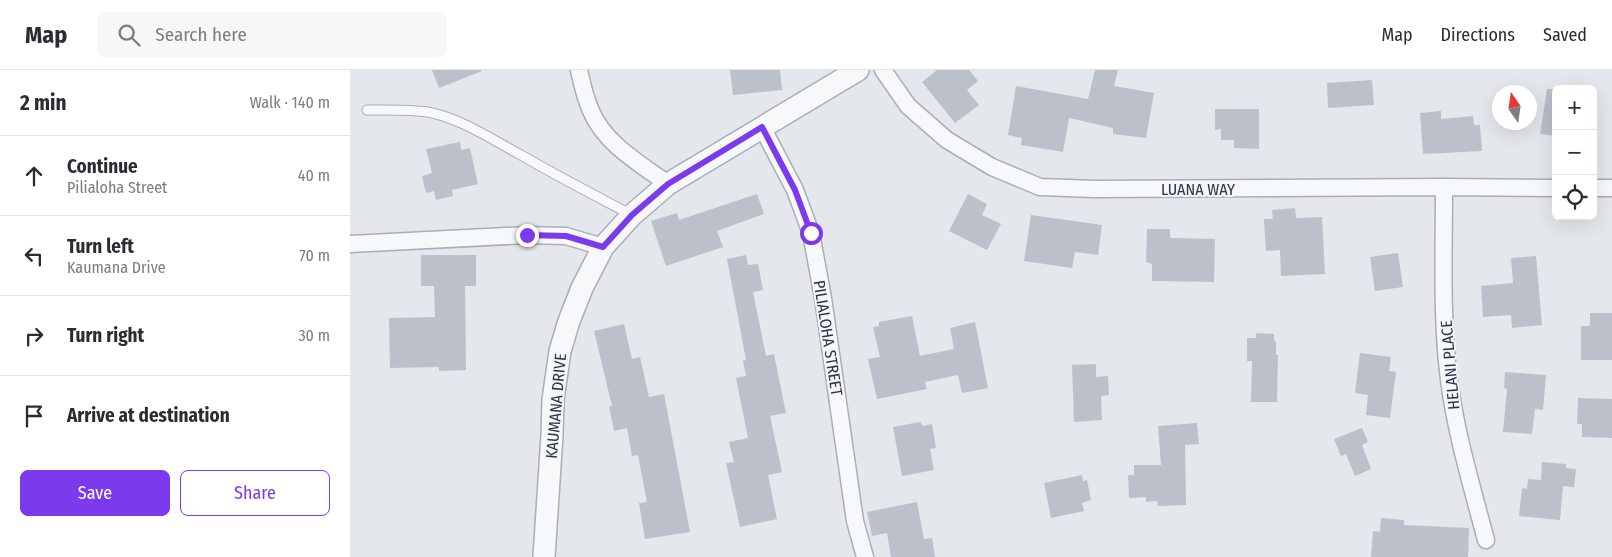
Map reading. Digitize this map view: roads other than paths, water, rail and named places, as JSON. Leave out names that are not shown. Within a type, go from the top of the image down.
[{"type":"street","points":[[579,70],[591,111],[601,129],[614,144],[668,184]]},
{"type":"street","name":"KAUMANA DRIVE","points":[[544,557],[553,400],[558,359],[568,321],[587,276],[603,247],[632,215],[668,184],[858,70]]},
{"type":"street","name":"LUANA WAY","points":[[883,70],[908,106],[947,140],[992,167],[1040,187],[1095,189],[1552,188]]},
{"type":"street","name":"PILIALOHA STREET","points":[[762,127],[795,190],[811,233],[823,298],[855,521],[865,557]]},
{"type":"street","name":"HELANI PLACE","points":[[1444,187],[1446,330],[1449,379],[1456,421],[1486,540]]},
{"type":"street","points":[[1597,188],[1612,188]]},
{"type":"street","points":[[350,244],[527,235],[566,236],[603,247]]},
{"type":"lane","points":[[367,110],[428,112],[453,120],[473,128],[632,215]]}]
